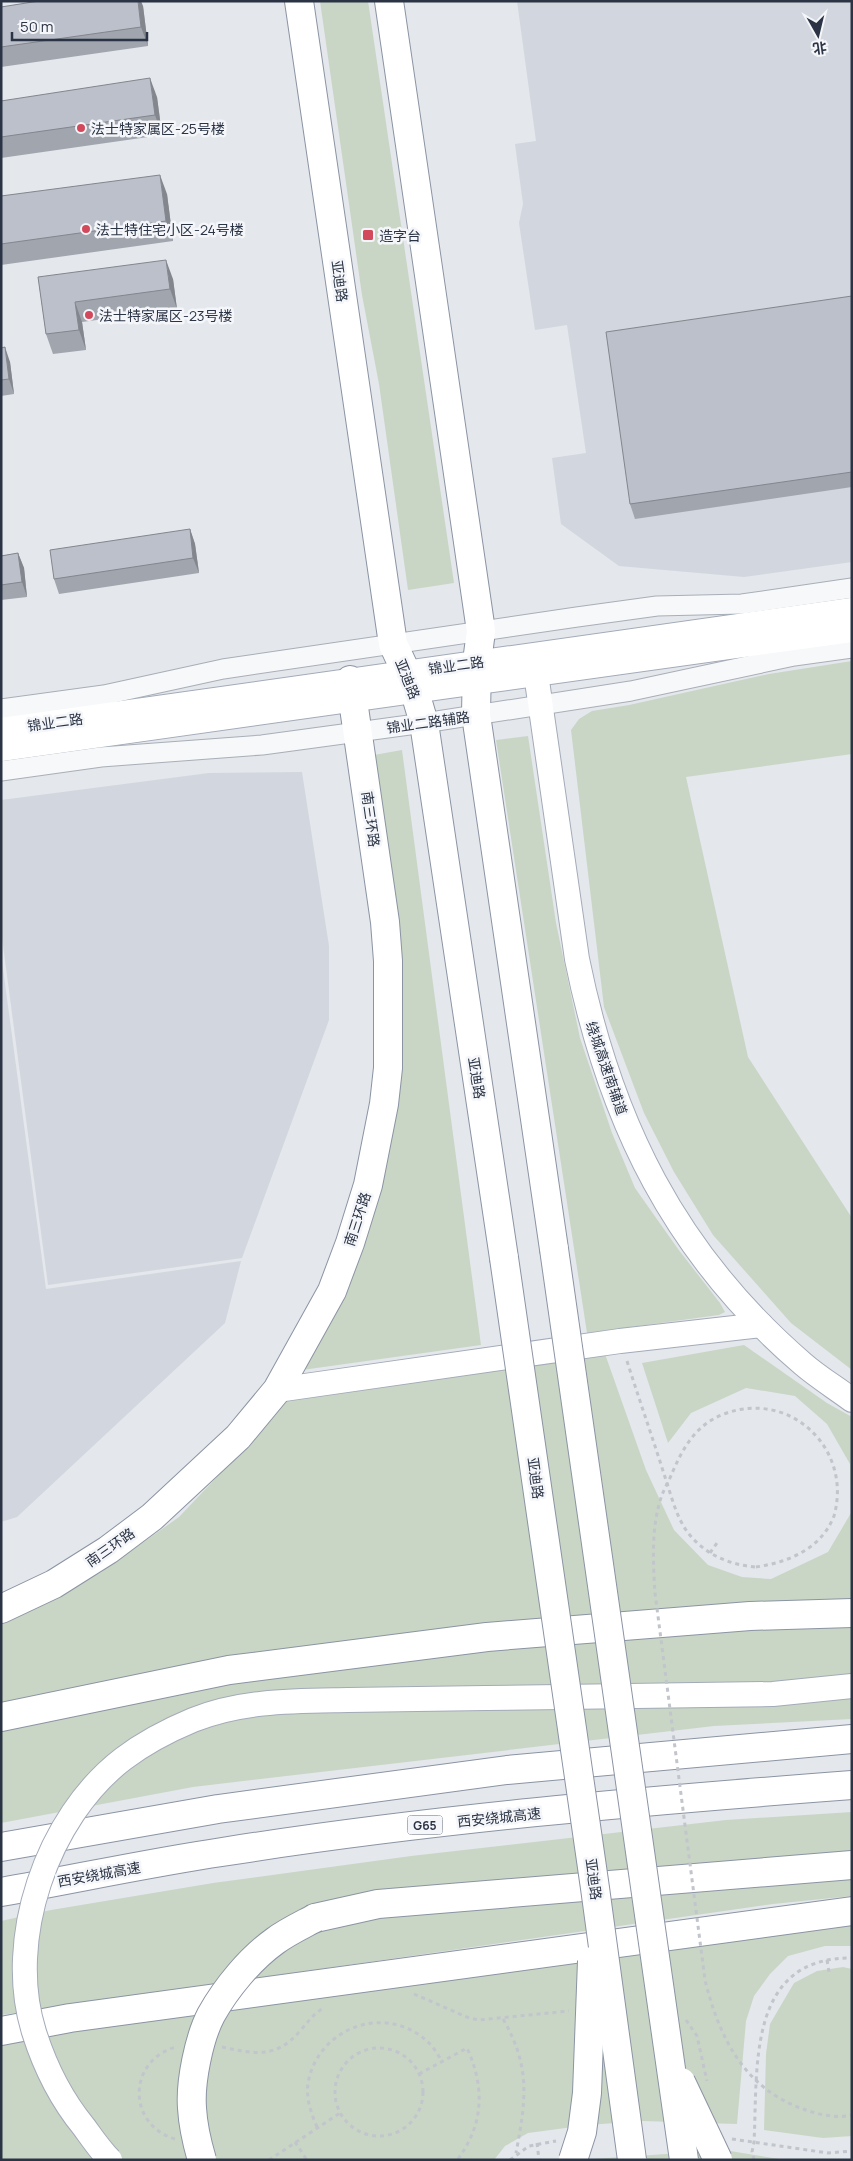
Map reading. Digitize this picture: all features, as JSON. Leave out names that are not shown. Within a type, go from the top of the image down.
[{"type":"highway","name":"亚迪路","points":[[299,1],[393,644],[410,681],[424,723],[504,1258],[595,1888],[632,2160]]},
{"type":"highway","points":[[389,1],[481,631],[476,671],[476,715],[684,2160]]},
{"type":"highway","name":"南三环路","points":[[1,1609],[54,1584],[108,1550],[152,1517],[238,1437],[277,1390],[332,1291],[368,1185],[384,1104],[388,1068],[385,922],[351,690]]},
{"type":"highway","points":[[1,1717],[239,1669],[487,1637],[750,1616],[852,1613]]},
{"type":"highway","points":[[1,1847],[218,1809],[507,1770],[852,1739]]},
{"type":"highway","name":"西安绕城高速","points":[[1,1892],[220,1852],[357,1832],[661,1799],[852,1785]]},
{"type":"highway","points":[[202,2160],[196,2136],[192,2106],[195,2070],[200,2046],[211,2016],[250,1962],[276,1940],[315,1918],[378,1904],[852,1865]]},
{"type":"highway","points":[[573,2160],[582,2132],[587,2093],[595,1888]]},
{"type":"highway","points":[[1,2031],[70,2018],[852,1911]]},
{"type":"highway","points":[[669,2056],[726,2149]]},
{"type":"main road","name":"锦业二路","points":[[535,665],[852,610]]},
{"type":"main road","name":"锦业二路","points":[[1,748],[476,671],[852,630]]},
{"type":"main road","name":"绕城高速南辅道","points":[[535,665],[577,959],[586,1005],[616,1101],[652,1180],[714,1272],[761,1325],[804,1364],[852,1400]]},
{"type":"main road","name":"锦业二路","points":[[1,730],[351,690]]},
{"type":"main road","points":[[277,1390],[620,1341],[761,1325]]},
{"type":"main road","points":[[110,2160],[70,2110],[49,2074],[33,2030],[26,1989],[29,1919],[42,1871],[66,1823],[95,1785],[123,1759],[154,1740],[193,1720],[228,1709],[275,1702],[773,1694],[852,1686]]},
{"type":"street","points":[[1,710],[104,695],[223,669],[481,631],[657,606],[742,604],[852,588]]},
{"type":"street","name":"锦业二路辅路","points":[[1,771],[101,757],[262,744],[424,723],[630,691],[794,656],[852,648]]},
{"type":"path","points":[[620,1341],[681,1521],[691,1536],[710,1553],[742,1566],[756,1568],[778,1564],[797,1556],[824,1534],[839,1504],[838,1470],[830,1450],[813,1430],[791,1414],[758,1408],[742,1409],[723,1414],[694,1434],[685,1445],[662,1496],[656,1523],[653,1569],[704,1980],[718,2025],[738,2060],[763,2087],[778,2097],[809,2111],[827,2116],[852,2115]]},
{"type":"path","points":[[710,1553],[718,1542]]},
{"type":"path","points":[[754,2160],[752,2152],[759,2051],[763,2022],[778,1992],[788,1978],[811,1964],[827,1960],[852,1958]]},
{"type":"path","points":[[827,1960],[829,1972]]},
{"type":"path","points":[[406,1993],[413,1993],[468,2018],[503,2019],[570,2011]]},
{"type":"path","points":[[216,2046],[258,2054],[273,2051],[286,2044],[318,2011],[331,2004]]},
{"type":"path","points":[[684,2018],[690,2022],[697,2036],[708,2085]]},
{"type":"path","points":[[503,2019],[517,2048],[525,2090],[524,2109],[516,2154]]},
{"type":"path","points":[[317,2127],[309,2106],[308,2084],[314,2062],[327,2044],[345,2030],[366,2023],[389,2022],[411,2029],[429,2043],[442,2061]]},
{"type":"path","points":[[177,2139],[155,2130],[145,2118],[139,2102],[139,2088],[142,2077],[157,2056],[179,2046]]},
{"type":"path","points":[[372,2048],[400,2053],[411,2062],[419,2074],[423,2088],[422,2102],[416,2116],[406,2127],[392,2134],[377,2136],[362,2133],[350,2125],[340,2114],[335,2100],[335,2086],[339,2073],[347,2061],[359,2053],[372,2048]]},
{"type":"path","points":[[419,2074],[467,2048],[478,2077],[480,2100],[472,2138],[457,2160]]},
{"type":"path","points":[[269,2160],[317,2127],[340,2114]]},
{"type":"path","points":[[726,2149],[729,2131]]},
{"type":"path","points":[[295,2142],[307,2160]]},
{"type":"path","points":[[537,2144],[539,2160]]},
{"type":"shaded area","points":[[517,1],[852,1],[852,562],[744,577],[619,566],[561,524],[552,458],[586,453],[567,325],[535,330],[519,223],[523,204],[515,144],[536,141]]},
{"type":"shaded area","points":[[302,772],[329,946],[329,1020],[242,1258],[48,1285],[1,930],[1,800],[209,773]]},
{"type":"shaded area","points":[[1,954],[46,1289],[241,1261],[225,1323],[17,1517],[1,1522]]},
{"type":"green space","points":[[320,1],[368,1],[454,583],[408,590],[379,384],[362,295]]},
{"type":"green space","points":[[852,661],[852,754],[686,777],[748,1057],[852,1218],[852,1370],[791,1323],[713,1235],[674,1172],[644,1113],[604,1007],[571,730],[579,719],[592,711],[629,705],[769,674]]},
{"type":"green space","points":[[528,736],[556,923],[580,1038],[612,1133],[635,1188],[678,1249],[720,1303],[725,1312],[719,1315],[587,1333],[496,740]]},
{"type":"green space","points":[[402,750],[481,1345],[302,1370],[400,1068],[402,988],[397,903],[374,755]]},
{"type":"green space","points":[[744,1345],[827,1403],[852,1417],[852,1719],[714,1726],[193,1787],[1,1823],[1,1622],[100,1573],[179,1517],[254,1438],[282,1398],[604,1351],[646,1470],[674,1530],[708,1565],[742,1577],[771,1579],[828,1552],[851,1513],[850,1464],[827,1424],[795,1396],[746,1388],[691,1413],[668,1443],[642,1363]]},
{"type":"green space","points":[[852,1812],[852,1896],[773,1904],[1,2015],[1,1921],[51,1910],[213,1883],[411,1856],[726,1820]]},
{"type":"green space","points":[[852,1922],[852,1946],[825,1946],[788,1956],[770,1974],[754,1996],[746,2021],[737,2124],[643,2121],[588,2125],[528,2133],[505,2146],[494,2160],[1,2160],[1,2043],[74,2029]]},
{"type":"green space","points":[[843,1967],[852,1969],[852,2136],[823,2138],[764,2130],[766,2054],[770,2024],[794,1983],[817,1971]]},
{"type":"green space","points":[[724,2150],[785,2160],[579,2160]]},
{"type":"building","points":[[39,1],[138,1],[141,27],[1,47],[1,7]]},
{"type":"building","points":[[150,78],[155,115],[1,137],[1,101]]},
{"type":"building","points":[[160,175],[166,221],[1,244],[1,196]]},
{"type":"building","points":[[166,260],[170,289],[75,302],[79,330],[46,334],[38,277]]},
{"type":"building","points":[[852,296],[852,472],[630,504],[606,332]]},
{"type":"building","points":[[5,347],[9,379],[1,380],[1,348]]},
{"type":"building","points":[[190,529],[193,558],[54,579],[50,550]]},
{"type":"building","points":[[18,553],[22,582],[1,585],[1,556]]},
{"type":"place","name":"法士特家属区-25号楼","points":[[81,128]]},
{"type":"place","name":"法士特住宅小区-24号楼","points":[[86,229]]},
{"type":"place","name":"造字台","points":[[368,235]]},
{"type":"place","name":"法士特家属区-23号楼","points":[[89,315]]}]
